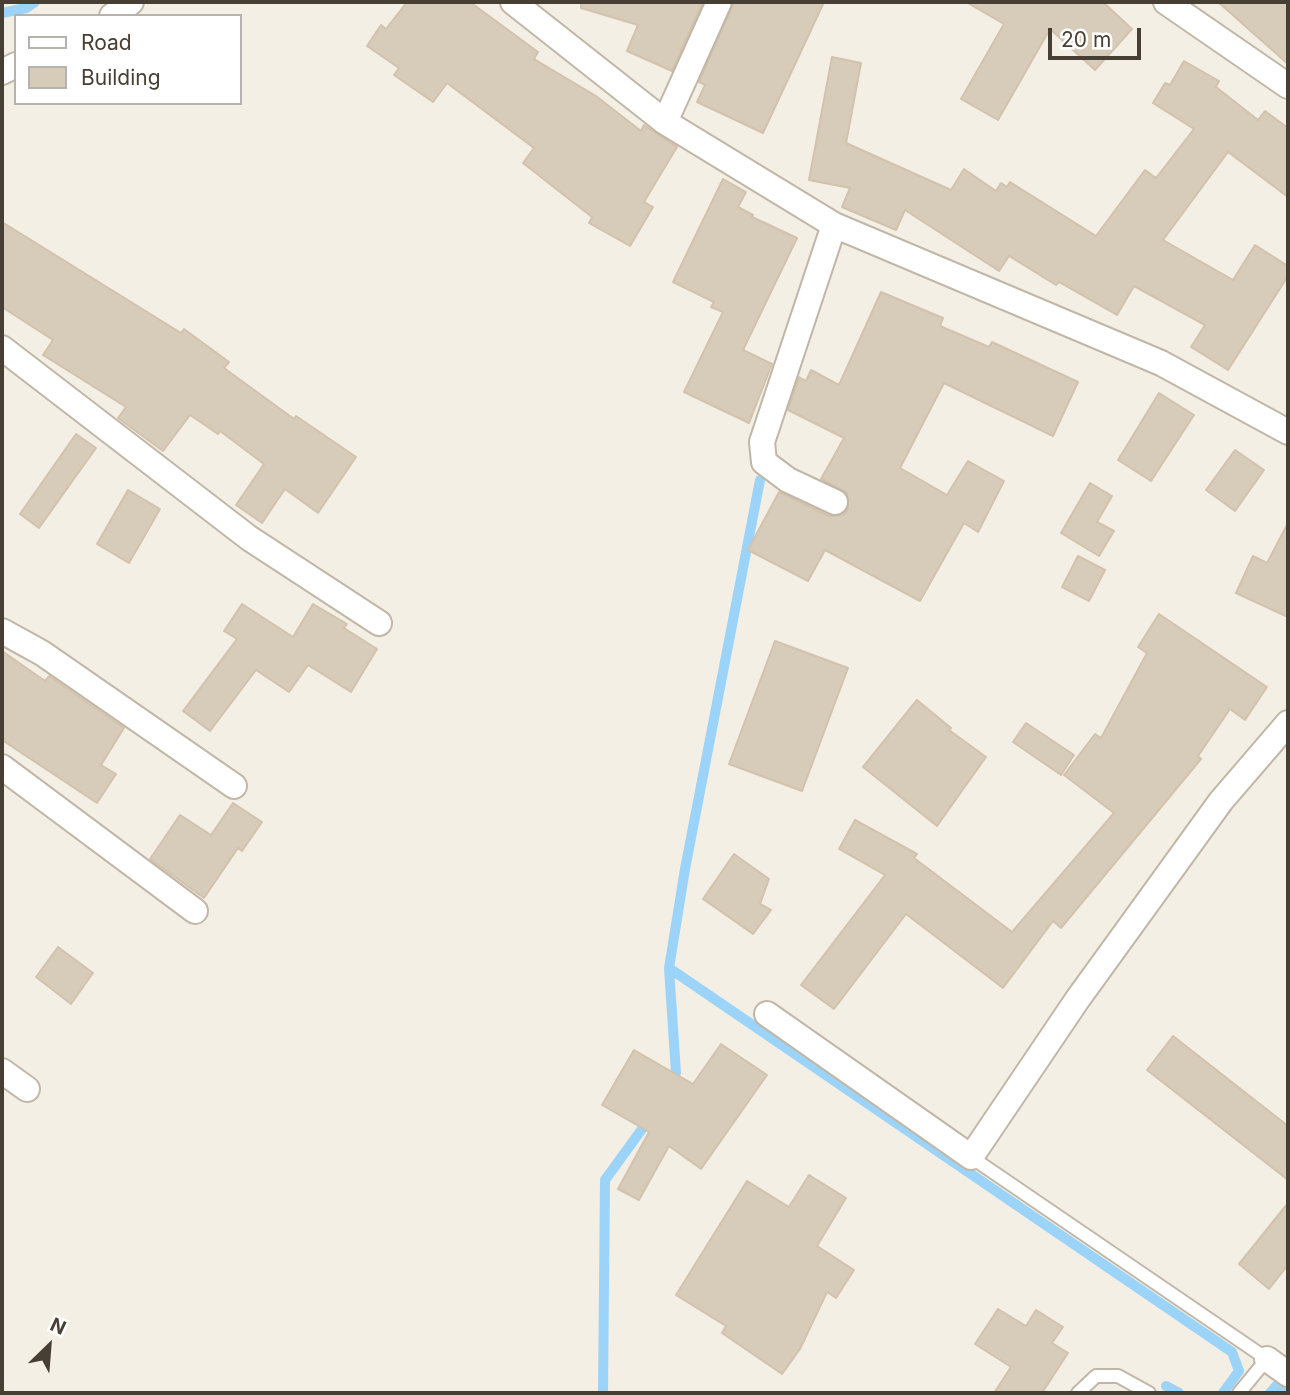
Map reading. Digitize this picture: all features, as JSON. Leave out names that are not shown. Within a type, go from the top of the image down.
[{"type":"street","points":[[116,14],[131,2]]},
{"type":"street","points":[[513,2],[665,122],[834,225],[1161,363],[1288,432]]},
{"type":"street","points":[[665,122],[719,2]]},
{"type":"street","points":[[1166,2],[1288,86]]},
{"type":"street","points":[[834,225],[762,442],[764,462],[788,480],[835,502]]},
{"type":"street","points":[[2,348],[249,538],[379,623]]},
{"type":"street","points":[[2,631],[41,653],[234,786]]},
{"type":"street","points":[[767,1014],[971,1157],[1077,1000],[1222,801],[1288,723]]},
{"type":"street","points":[[2,767],[195,911]]},
{"type":"street","points":[[2,1071],[27,1089]]},
{"type":"street","points":[[1267,1359],[1288,1374]]},
{"type":"lane","points":[[971,1157],[1267,1359],[1239,1393]]},
{"type":"lane","points":[[1078,1393],[1096,1376],[1118,1376],[1149,1393]]},
{"type":"building","points":[[407,2],[470,2],[538,52],[534,59],[596,96],[641,131],[644,125],[677,147],[644,202],[653,207],[630,246],[589,223],[592,217],[523,163],[534,148],[447,83],[433,102],[394,75],[399,68],[367,46],[381,25],[386,29]]},
{"type":"building","points":[[581,2],[703,2],[672,71],[627,51],[638,25],[581,8]]},
{"type":"building","points":[[734,2],[824,2],[763,133],[697,102],[705,85],[699,82]]},
{"type":"building","points":[[966,2],[1103,2],[1132,29],[1095,70],[1050,29],[998,120],[961,99],[1004,24]]},
{"type":"building","points":[[1218,2],[1288,2],[1288,64]]},
{"type":"building","points":[[832,57],[861,63],[846,143],[951,190],[964,169],[996,191],[1001,183],[1007,187],[1010,182],[1096,236],[1145,170],[1156,178],[1194,129],[1153,103],[1165,83],[1170,85],[1184,61],[1219,81],[1216,87],[1258,120],[1265,111],[1288,128],[1288,197],[1228,152],[1163,240],[1233,280],[1255,245],[1288,266],[1288,276],[1228,370],[1191,347],[1205,325],[1134,286],[1117,315],[1059,282],[1056,285],[1009,256],[999,271],[905,210],[896,230],[842,207],[850,188],[809,180]]},
{"type":"building","points":[[723,179],[746,192],[738,207],[753,215],[752,217],[797,238],[743,350],[772,364],[749,423],[684,392],[723,312],[711,307],[714,302],[673,282]]},
{"type":"building","points":[[2,222],[181,333],[184,329],[229,362],[224,368],[294,419],[296,416],[356,457],[318,513],[285,489],[262,523],[236,505],[264,464],[220,431],[218,434],[190,415],[163,451],[118,418],[126,407],[43,355],[53,340],[2,307]]},
{"type":"building","points":[[881,292],[943,318],[940,326],[989,347],[992,342],[1078,382],[1053,436],[944,383],[900,468],[947,495],[968,461],[1004,481],[978,532],[964,523],[920,601],[825,550],[808,581],[748,550],[779,492],[829,516],[843,515],[848,509],[847,493],[821,479],[844,438],[788,410],[799,377],[806,381],[811,370],[839,385]]},
{"type":"building","points":[[1159,393],[1194,415],[1151,481],[1118,460]]},
{"type":"building","points":[[76,434],[96,448],[39,528],[20,514]]},
{"type":"building","points":[[1235,450],[1264,470],[1235,511],[1206,490]]},
{"type":"building","points":[[1090,483],[1112,496],[1097,522],[1114,531],[1099,556],[1061,533]]},
{"type":"building","points":[[128,490],[160,509],[129,563],[97,544]]},
{"type":"building","points":[[1288,523],[1288,617],[1236,593],[1253,556],[1267,563]]},
{"type":"building","points":[[1078,556],[1105,570],[1089,601],[1062,587]]},
{"type":"building","points":[[242,604],[293,637],[313,604],[347,624],[344,628],[377,649],[351,692],[308,665],[289,692],[256,670],[210,731],[183,711],[237,639],[224,631]]},
{"type":"building","points":[[1159,614],[1267,687],[1245,720],[1230,709],[1198,756],[1201,759],[1061,928],[1053,921],[1003,988],[906,914],[834,1009],[801,985],[885,875],[839,849],[855,820],[917,854],[914,858],[1012,932],[1114,813],[1064,775],[1095,734],[1101,738],[1147,653],[1138,647]]},
{"type":"building","points":[[775,641],[848,668],[802,791],[729,764]]},
{"type":"building","points":[[2,651],[45,681],[49,676],[124,728],[101,765],[116,774],[97,803],[2,740]]},
{"type":"building","points":[[917,700],[951,728],[949,730],[986,757],[937,826],[863,767]]},
{"type":"building","points":[[1026,723],[1074,755],[1061,775],[1013,742]]},
{"type":"building","points":[[233,803],[262,822],[242,851],[238,848],[204,898],[150,859],[180,815],[211,835]]},
{"type":"building","points":[[734,854],[769,879],[760,904],[771,910],[753,934],[703,899]]},
{"type":"building","points":[[58,947],[93,973],[71,1004],[36,977]]},
{"type":"building","points":[[1173,1036],[1288,1126],[1288,1180],[1147,1070]]},
{"type":"building","points":[[721,1044],[767,1075],[701,1169],[669,1146],[639,1200],[618,1189],[649,1132],[602,1105],[634,1050],[693,1084]]},
{"type":"building","points":[[809,1175],[846,1198],[817,1246],[854,1270],[836,1298],[827,1292],[800,1349],[782,1374],[722,1333],[726,1326],[676,1295],[747,1181],[789,1207]]},
{"type":"building","points":[[1288,1203],[1288,1265],[1269,1289],[1239,1264]]},
{"type":"building","points":[[998,1309],[1026,1326],[1036,1310],[1063,1327],[1052,1343],[1068,1353],[1042,1393],[994,1393],[1011,1367],[975,1344]]},
{"type":"waterway","points":[[2,13],[26,8],[35,2]]},
{"type":"waterway","points":[[671,1085],[676,1073],[669,968],[685,869],[760,480]]},
{"type":"waterway","points":[[669,968],[1232,1352],[1239,1371],[1223,1393]]},
{"type":"waterway","points":[[603,1393],[605,1180],[650,1118]]},
{"type":"waterway","points":[[1166,1386],[1179,1393]]},
{"type":"waterway","points":[[1270,1393],[1276,1386],[1286,1393]]}]
